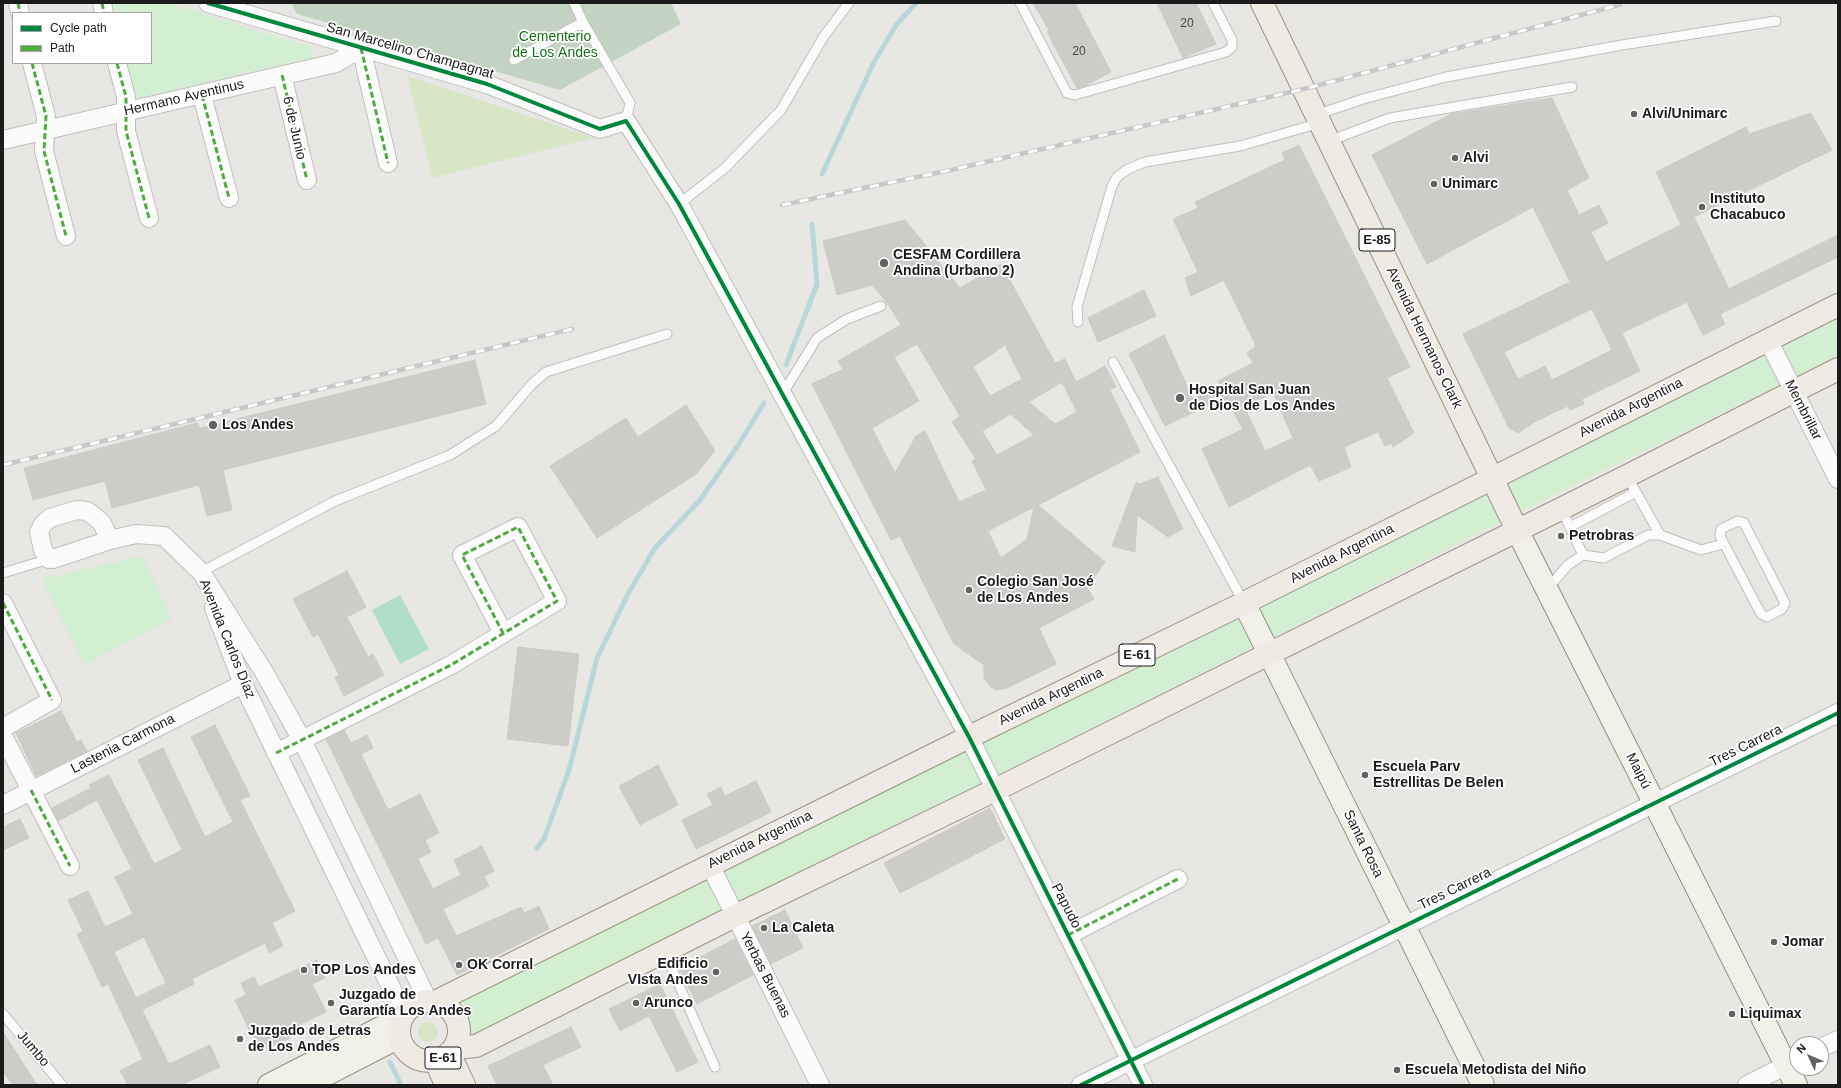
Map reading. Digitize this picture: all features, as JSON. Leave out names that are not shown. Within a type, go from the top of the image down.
[{"type":"main road","name":"Avenida Hermanos Clark","points":[[1262,3],[1492,478]]},
{"type":"main road","name":"Avenida Argentina","points":[[402,1023],[414,1005],[432,1001],[1244,603],[1838,305]]},
{"type":"main road","name":"E-61","points":[[402,1023],[404,1048],[412,1057],[424,1061],[476,1046],[1517,530],[1566,517],[1632,484],[1794,392],[1838,369]]},
{"type":"main road","name":"Maipú","points":[[1492,478],[1654,803],[1789,1057]]},
{"type":"main road","name":"Santa Rosa","points":[[1244,603],[1483,1085]]},
{"type":"main road","name":"E-61","points":[[432,1001],[447,1007],[458,1023],[458,1036],[446,1054]]},
{"type":"main road","name":"E-61","points":[[269,1085],[402,1023]]},
{"type":"main road","name":"E-61","points":[[306,1085],[402,1023]]},
{"type":"main road","points":[[446,1054],[446,1085]]},
{"type":"main road","points":[[446,1054],[464,1085]]},
{"type":"street","name":"San Marcelino Champagnat","points":[[208,3],[487,84],[600,128],[626,121]]},
{"type":"street","name":"Hermano Aventinus","points":[[3,140],[44,132],[126,111],[336,63],[361,48]]},
{"type":"street","points":[[361,48],[388,163]]},
{"type":"street","points":[[32,64],[46,116],[44,151],[66,236]]},
{"type":"street","points":[[117,64],[126,97],[126,131],[149,218]]},
{"type":"street","name":"6 de Junio","points":[[282,75],[307,180]]},
{"type":"street","points":[[202,94],[229,198]]},
{"type":"street","name":"Papudo","points":[[626,121],[679,204],[715,273],[783,393],[969,737],[1143,1085]]},
{"type":"street","name":"Membrillar","points":[[1768,340],[1838,479]]},
{"type":"street","points":[[110,540],[102,523],[87,511],[77,510],[50,518],[43,524],[39,532],[43,550],[49,559],[110,540],[136,534],[164,536],[201,572]]},
{"type":"street","points":[[276,753],[451,665],[557,601],[518,527],[462,555],[503,633]]},
{"type":"street","name":"Avenida Carlos Díaz","points":[[201,572],[243,684],[402,1023]]},
{"type":"street","name":"Avenida Carlos Díaz","points":[[201,572],[264,672],[302,740],[432,1001]]},
{"type":"street","points":[[3,603],[52,700],[3,728]]},
{"type":"street","name":"Lastenia Carmona","points":[[3,805],[243,684]]},
{"type":"street","name":"Tres Carrera","points":[[1081,1085],[1838,712]]},
{"type":"street","points":[[3,736],[70,866]]},
{"type":"street","name":"Yerbas Buenas","points":[[710,865],[820,1085]]},
{"type":"street","points":[[1068,935],[1178,879]]},
{"type":"street","points":[[1747,1085],[1789,1064]]},
{"type":"lane","points":[[574,3],[583,22],[630,103],[626,121]]},
{"type":"lane","points":[[679,204],[725,168],[781,110],[824,36],[849,3]]},
{"type":"lane","points":[[1020,3],[1067,93],[1075,95],[1226,52],[1232,47],[1232,40],[1213,3]]},
{"type":"lane","points":[[1322,126],[1363,98],[1446,77],[1637,42],[1776,21]]},
{"type":"lane","points":[[514,60],[583,22]]},
{"type":"lane","points":[[1078,322],[1077,307],[1112,186],[1117,176],[1128,169],[1145,162],[1240,146],[1322,126],[1390,118],[1572,87]]},
{"type":"lane","points":[[783,393],[817,338],[847,319],[881,306]]},
{"type":"lane","points":[[201,572],[335,501],[450,454],[496,426],[532,384],[546,372],[666,334]]},
{"type":"lane","points":[[1113,362],[1244,603]]},
{"type":"lane","points":[[1632,484],[1660,535]]},
{"type":"lane","points":[[1566,517],[1583,555]]},
{"type":"lane","points":[[1738,521],[1744,523],[1786,603],[1782,609],[1767,617],[1761,614],[1723,544],[1720,536],[1721,529],[1738,521]]},
{"type":"lane","points":[[1547,589],[1568,565],[1583,555],[1604,558],[1648,535],[1660,535],[1701,550],[1723,544]]},
{"type":"lane","points":[[3,573],[49,559]]},
{"type":"lane","points":[[664,952],[715,1067]]},
{"type":"lane","name":"Jumbo","points":[[3,1014],[62,1085]]},
{"type":"green space","points":[[114,3],[167,3],[312,47],[313,57],[136,99],[128,64],[152,64],[152,12],[116,12]]},
{"type":"green space","name":"Cementerio de Los Andes","points":[[291,3],[671,3],[681,24],[560,90],[297,14]]},
{"type":"green space","points":[[407,76],[594,138],[432,178]]},
{"type":"green space","points":[[1838,307],[1838,357],[1572,486],[475,1041],[458,1002]]},
{"type":"green space","points":[[142,556],[172,619],[84,664],[42,579]]},
{"type":"green space","points":[[400,595],[429,649],[400,664],[372,610]]},
{"type":"green space","points":[[428,1022],[435,1025],[438,1032],[435,1039],[428,1042],[421,1039],[418,1032],[421,1025]]},
{"type":"building","points":[[1033,3],[1075,3],[1111,72],[1085,86],[1077,88],[1047,32],[1049,30]]},
{"type":"building","points":[[1157,3],[1196,3],[1216,44],[1183,58]]},
{"type":"building","points":[[1552,98],[1589,178],[1567,190],[1579,215],[1599,205],[1608,223],[1591,232],[1606,262],[1681,225],[1656,172],[1746,127],[1749,134],[1811,113],[1832,150],[1694,217],[1729,289],[1838,235],[1838,257],[1720,314],[1725,324],[1703,335],[1687,302],[1622,333],[1640,371],[1582,399],[1584,404],[1570,410],[1568,406],[1536,421],[1518,433],[1509,428],[1463,334],[1570,282],[1533,207],[1427,264],[1372,155],[1451,114]],"holes":[[[1592,309],[1612,350],[1552,380],[1545,366],[1518,379],[1504,352]]]},
{"type":"building","points":[[1299,145],[1410,367],[1387,378],[1414,433],[1393,447],[1391,443],[1385,446],[1378,432],[1344,447],[1351,467],[1319,481],[1310,465],[1229,507],[1202,449],[1243,429],[1228,403],[1220,407],[1217,401],[1165,426],[1129,354],[1164,335],[1193,399],[1220,384],[1218,381],[1253,363],[1247,353],[1256,346],[1224,280],[1191,296],[1185,278],[1198,272],[1173,219],[1198,208],[1195,202],[1285,160],[1282,153]],"holes":[[[1273,393],[1293,438],[1265,451],[1244,406]]]},
{"type":"building","points":[[905,220],[960,288],[1001,264],[1055,363],[1065,359],[1076,382],[1105,366],[1116,387],[1110,390],[1140,452],[1038,505],[1105,562],[1087,587],[1094,599],[1039,628],[1056,664],[1007,688],[997,690],[991,687],[984,678],[984,665],[954,644],[900,536],[891,540],[812,384],[843,369],[838,361],[901,325],[888,304],[872,285],[837,295],[823,241]],"holes":[[[917,344],[960,416],[952,422],[976,459],[972,461],[986,490],[959,502],[925,431],[916,436],[895,473],[872,428],[919,401],[894,357]],[[1005,345],[1022,379],[990,396],[973,367]],[[1062,382],[1077,412],[1055,424],[1029,402]],[[1011,414],[1034,435],[997,455],[982,431]],[[1034,507],[1027,539],[1001,558],[988,531]]]},
{"type":"building","points":[[1144,290],[1156,316],[1098,342],[1088,318]]},
{"type":"building","points":[[475,360],[486,404],[223,470],[232,510],[207,516],[199,485],[112,508],[105,481],[33,500],[24,468],[197,423],[200,428]]},
{"type":"building","points":[[686,405],[715,451],[696,474],[597,538],[550,466],[626,418],[638,437]]},
{"type":"building","points":[[1158,477],[1183,529],[1168,537],[1137,515],[1135,552],[1112,546],[1136,482],[1140,484]]},
{"type":"building","points":[[347,571],[366,607],[347,617],[368,657],[373,654],[384,675],[344,696],[335,677],[339,675],[318,634],[313,637],[293,599]]},
{"type":"building","points":[[518,647],[579,654],[568,746],[507,739]]},
{"type":"building","points":[[61,711],[77,742],[81,740],[87,751],[36,776],[16,733]]},
{"type":"building","points":[[215,725],[250,796],[240,800],[295,911],[272,923],[283,946],[269,953],[265,943],[192,979],[194,984],[142,1010],[169,1064],[210,1045],[220,1067],[181,1085],[128,1085],[120,1071],[143,1059],[108,984],[102,987],[77,934],[83,931],[68,900],[88,891],[105,927],[133,914],[115,877],[132,869],[97,800],[58,821],[52,808],[91,788],[89,785],[109,775],[154,864],[182,850],[138,760],[163,748],[205,837],[233,822],[191,737]],"holes":[[[144,937],[166,983],[136,998],[114,952]]]},
{"type":"building","points":[[344,730],[351,743],[367,735],[373,748],[361,754],[388,810],[420,794],[439,833],[425,840],[431,852],[418,859],[433,889],[461,875],[454,860],[482,846],[494,871],[484,876],[489,886],[443,909],[456,936],[521,907],[524,913],[539,906],[549,929],[457,975],[438,938],[426,944],[326,739]]},
{"type":"building","points":[[658,765],[678,805],[640,825],[619,786]]},
{"type":"building","points":[[756,781],[771,812],[696,849],[682,820],[713,805],[707,794],[721,787],[725,796]]},
{"type":"building","points":[[990,808],[1005,839],[900,893],[884,863]]},
{"type":"building","points":[[20,819],[29,838],[3,850],[3,827]]},
{"type":"building","points":[[785,910],[803,948],[771,964],[752,926]]},
{"type":"building","name":"Edificio VIsta Andes","points":[[735,939],[753,975],[697,1004],[679,968]]},
{"type":"building","points":[[317,960],[325,978],[312,984],[326,1012],[286,1031],[290,1038],[260,1052],[235,1000],[246,995],[241,983],[254,977],[259,987]]},
{"type":"building","points":[[660,984],[698,1062],[677,1072],[649,1016],[620,1031],[609,1009]]},
{"type":"building","points":[[571,1027],[581,1047],[543,1065],[553,1085],[497,1085],[488,1066]]},
{"type":"building","points":[[3,1032],[37,1085],[13,1085],[3,1072]]},
{"type":"waterway","points":[[822,174],[874,62],[896,25],[916,3]]},
{"type":"waterway","points":[[786,365],[817,284],[812,224]]},
{"type":"waterway","points":[[537,848],[544,839],[569,770],[597,658],[629,592],[655,548],[700,500],[737,447],[764,403]]},
{"type":"waterway","points":[[390,1062],[401,1085]]},
{"type":"railway","points":[[782,205],[951,170],[1304,89],[1626,3]]},
{"type":"railway","points":[[3,465],[572,329]]},
{"type":"marked path","points":[[18,3],[20,12]]},
{"type":"marked path","points":[[102,3],[104,12]]},
{"type":"marked path","points":[[361,48],[388,163]]},
{"type":"marked path","points":[[32,64],[46,116],[44,151],[66,236]]},
{"type":"marked path","points":[[117,64],[126,97],[126,131],[149,218]]},
{"type":"marked path","points":[[282,75],[307,180]]},
{"type":"marked path","points":[[202,95],[229,198]]},
{"type":"marked path","points":[[276,753],[451,665],[557,601],[518,527],[462,555],[503,633]]},
{"type":"marked path","points":[[3,603],[52,700]]},
{"type":"marked path","points":[[31,790],[70,866]]},
{"type":"marked path","points":[[1068,935],[1178,879]]},
{"type":"cycle path","points":[[208,3],[487,84],[600,129],[626,121],[679,204],[969,737],[1143,1085]]},
{"type":"cycle path","points":[[1081,1085],[1838,713]]},
{"type":"place","name":"Alvi/Unimarc","points":[[1634,114]]},
{"type":"place","name":"Alvi","points":[[1455,158]]},
{"type":"place","name":"Unimarc","points":[[1434,184]]},
{"type":"place","name":"Instituto Chacabuco","points":[[1702,207]]},
{"type":"place","name":"CESFAM Cordillera Andina (Urbano 2)","points":[[884,263]]},
{"type":"place","name":"Hospital San Juan de Dios de Los Andes","points":[[1180,398]]},
{"type":"place","name":"Los Andes","points":[[213,425]]},
{"type":"place","name":"Petrobras","points":[[1561,536]]},
{"type":"place","name":"Colegio San José de Los Andes","points":[[969,590]]},
{"type":"place","name":"Escuela Parv Estrellitas De Belen","points":[[1365,775]]},
{"type":"place","name":"La Caleta","points":[[764,928]]},
{"type":"place","name":"Jomar","points":[[1774,942]]},
{"type":"place","name":"OK Corral","points":[[459,965]]},
{"type":"place","name":"TOP Los Andes","points":[[304,970]]},
{"type":"place","name":"Edificio VIsta Andes","points":[[716,972]]},
{"type":"place","name":"Juzgado de Garantía Los Andes","points":[[331,1003]]},
{"type":"place","name":"Arunco","points":[[636,1003]]},
{"type":"place","name":"Liquimax","points":[[1732,1014]]},
{"type":"place","name":"Juzgado de Letras de Los Andes","points":[[240,1039]]},
{"type":"place","name":"Escuela Metodista del Niño","points":[[1397,1070]]}]
